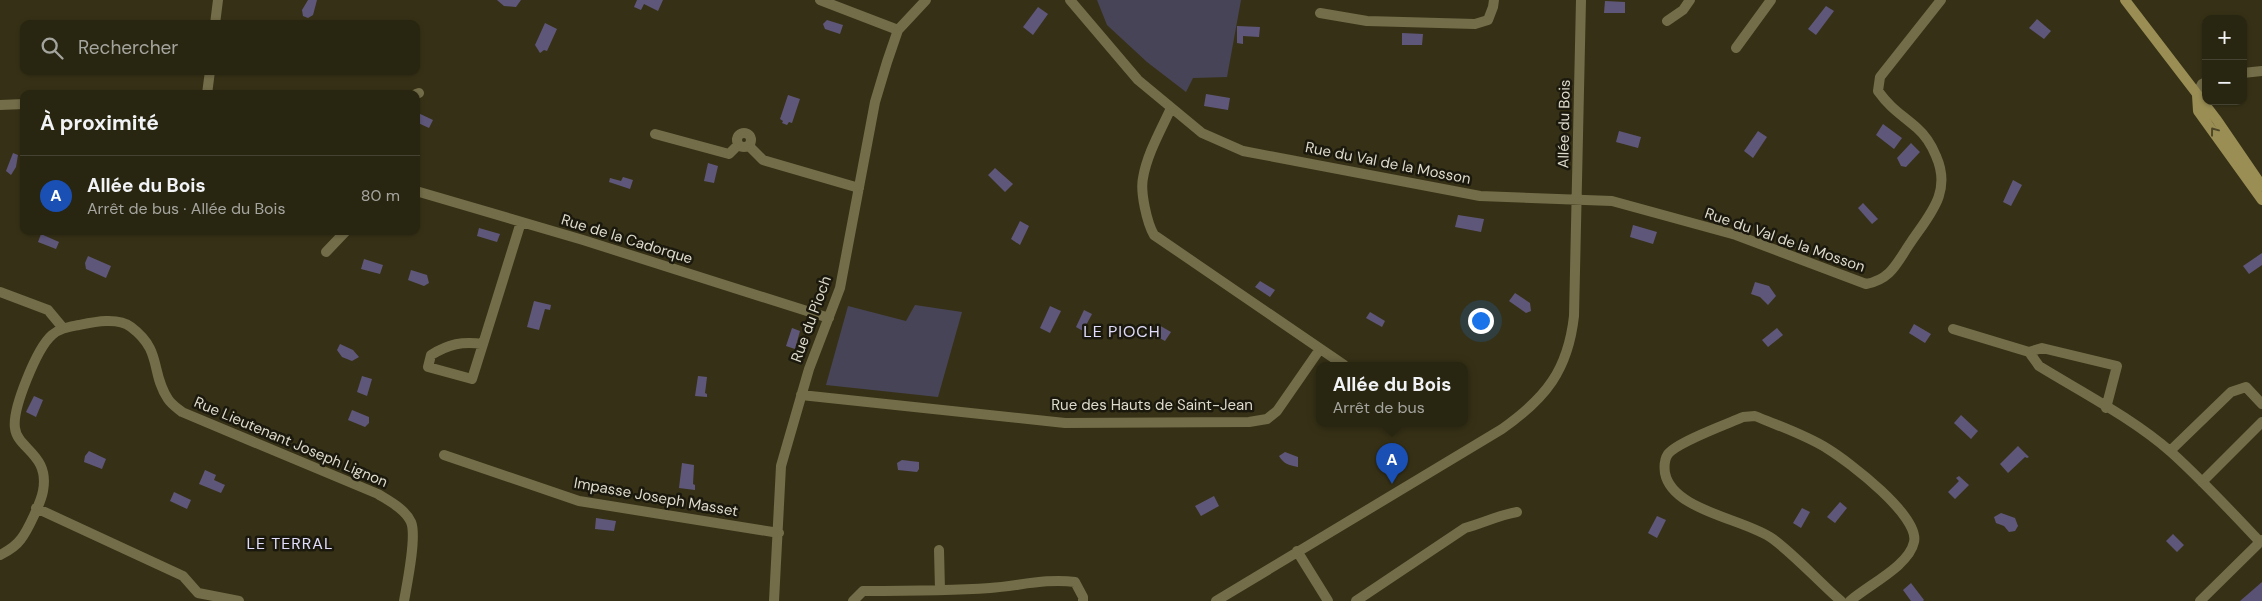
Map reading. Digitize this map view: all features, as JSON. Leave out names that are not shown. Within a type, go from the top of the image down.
[{"type":"street","points":[[216,20],[218,0]]},
{"type":"street","points":[[820,0],[898,30]]},
{"type":"street","name":"Rue du Pioch","points":[[774,601],[782,466],[801,395],[840,288],[875,102],[898,30],[926,0]]},
{"type":"street","name":"Rue du Val de la Mosson","points":[[1070,0],[1138,80],[1202,133],[1243,152],[1480,196],[1612,201],[1736,235],[1866,284],[1885,278],[1937,203],[1942,186],[1941,167],[1933,149],[1918,129],[1890,107],[1878,92],[1880,77],[1941,0]]},
{"type":"street","points":[[1320,13],[1367,21],[1475,24],[1488,20],[1494,7],[1494,0]]},
{"type":"street","name":"Allée du Bois","points":[[1216,601],[1502,429],[1528,410],[1550,386],[1566,353],[1571,336],[1577,200],[1581,0]]},
{"type":"street","points":[[1668,21],[1683,10],[1690,0]]},
{"type":"street","points":[[1736,48],[1771,0]]},
{"type":"street","points":[[2125,0],[2218,120],[2262,186]]},
{"type":"street","points":[[2247,73],[2262,71]]},
{"type":"street","points":[[208,90],[209,75]]},
{"type":"street","points":[[2202,84],[2197,94],[2198,111],[2262,200]]},
{"type":"street","points":[[0,105],[20,104]]},
{"type":"street","points":[[1170,108],[1154,144],[1142,179],[1148,224],[1154,235],[1340,362]]},
{"type":"street","points":[[655,134],[729,154],[744,145],[763,160],[859,188]]},
{"type":"street","name":"Rue de la Cadorque","points":[[420,192],[829,318]]},
{"type":"street","points":[[483,344],[473,342],[449,344],[431,355],[428,367],[472,380],[521,222]]},
{"type":"street","points":[[326,252],[342,235]]},
{"type":"street","points":[[0,292],[48,310],[63,328],[52,335],[41,346],[15,410],[15,430],[40,464],[44,480],[43,492],[21,539],[9,551],[0,555]]},
{"type":"street","name":"Rue Lieutenant Joseph Lignon","points":[[63,328],[106,321],[129,325],[146,340],[155,356],[162,387],[168,401],[182,412],[378,494],[397,506],[412,523],[413,542],[404,601]]},
{"type":"street","points":[[1953,329],[2030,352],[2042,348],[2117,366],[2106,408]]},
{"type":"street","name":"Rue des Hauts de Saint-Jean","points":[[801,395],[1065,423],[1249,422],[1267,419],[1277,411],[1320,349]]},
{"type":"street","points":[[2030,352],[2039,366],[2170,451],[2261,541],[2200,601]]},
{"type":"street","points":[[2170,451],[2231,392],[2246,387],[2262,404]]},
{"type":"street","points":[[1840,601],[1772,538],[1700,506],[1678,494],[1666,478],[1664,464],[1668,454],[1680,445],[1743,416],[1755,416],[1828,449],[1870,481],[1907,518],[1915,541],[1909,555],[1850,601]]},
{"type":"street","points":[[2202,482],[2262,422]]},
{"type":"street","name":"Impasse Joseph Masset","points":[[444,455],[579,501],[779,533]]},
{"type":"street","points":[[36,508],[183,576],[198,593],[238,601]]},
{"type":"street","points":[[1356,601],[1465,528],[1485,523],[1505,514],[1518,512]]},
{"type":"street","points":[[939,550],[940,590]]},
{"type":"street","points":[[1297,551],[1328,601]]},
{"type":"street","points":[[853,601],[863,591],[940,590],[1014,586],[1061,580],[1075,582],[1083,596],[1083,601]]},
{"type":"shaded area","points":[[308,0],[317,0],[313,15],[308,18],[303,16],[302,10]]},
{"type":"shaded area","points":[[497,0],[521,0],[516,7],[504,6]]},
{"type":"shaded area","points":[[637,0],[663,0],[658,11],[644,4],[641,10],[634,7]]},
{"type":"shaded area","points":[[1097,0],[1241,0],[1227,77],[1193,78],[1186,92],[1147,62],[1107,25]]},
{"type":"shaded area","points":[[1605,1],[1625,2],[1625,13],[1604,13]]},
{"type":"shaded area","points":[[1826,6],[1834,11],[1816,35],[1808,29]]},
{"type":"shaded area","points":[[1038,7],[1048,14],[1033,35],[1023,27]]},
{"type":"shaded area","points":[[2037,19],[2051,31],[2044,39],[2029,28]]},
{"type":"shaded area","points":[[827,20],[843,25],[840,34],[825,29],[823,24]]},
{"type":"shaded area","points":[[545,23],[557,29],[547,51],[544,50],[540,53],[535,45]]},
{"type":"shaded area","points":[[1237,26],[1260,27],[1259,37],[1243,36],[1243,44],[1237,43]]},
{"type":"shaded area","points":[[1402,33],[1423,34],[1422,45],[1402,45]]},
{"type":"shaded area","points":[[1206,94],[1230,98],[1228,110],[1204,106]]},
{"type":"shaded area","points":[[788,95],[800,99],[792,123],[789,122],[787,125],[782,123],[783,121],[780,119]]},
{"type":"shaded area","points":[[420,114],[433,120],[429,128],[420,124]]},
{"type":"shaded area","points":[[1883,124],[1902,138],[1894,149],[1876,135]]},
{"type":"shaded area","points":[[1619,131],[1641,137],[1638,148],[1616,142]]},
{"type":"shaded area","points":[[1758,131],[1767,137],[1753,158],[1744,151]]},
{"type":"shaded area","points":[[1911,143],[1920,152],[1906,167],[1901,166],[1897,158]]},
{"type":"shaded area","points":[[13,153],[18,155],[16,167],[11,175],[6,171]]},
{"type":"shaded area","points":[[708,163],[718,166],[714,183],[704,181]]},
{"type":"shaded area","points":[[995,168],[1013,184],[1005,192],[988,175]]},
{"type":"shaded area","points":[[623,177],[633,180],[630,189],[609,182],[610,178],[621,181]]},
{"type":"shaded area","points":[[2013,180],[2022,185],[2011,206],[2003,202]]},
{"type":"shaded area","points":[[1863,203],[1878,219],[1872,224],[1858,208]]},
{"type":"shaded area","points":[[1458,215],[1484,219],[1481,232],[1455,227]]},
{"type":"shaded area","points":[[1020,221],[1029,226],[1020,245],[1011,239]]},
{"type":"shaded area","points":[[1633,225],[1657,232],[1653,244],[1630,237]]},
{"type":"shaded area","points":[[479,228],[500,234],[497,242],[477,236]]},
{"type":"shaded area","points":[[41,235],[43,235],[59,242],[56,249],[38,242]]},
{"type":"shaded area","points":[[2262,253],[2262,265],[2249,274],[2243,266]]},
{"type":"shaded area","points":[[88,256],[111,266],[106,278],[86,269],[85,263]]},
{"type":"shaded area","points":[[364,259],[383,265],[380,274],[361,269]]},
{"type":"shaded area","points":[[411,270],[427,275],[429,283],[424,286],[408,280]]},
{"type":"shaded area","points":[[1260,281],[1275,290],[1270,297],[1255,287]]},
{"type":"shaded area","points":[[1755,282],[1769,286],[1776,296],[1768,305],[1760,297],[1751,294]]},
{"type":"shaded area","points":[[1515,293],[1530,303],[1531,311],[1526,313],[1509,301]]},
{"type":"shaded area","points":[[534,301],[551,305],[550,310],[545,309],[539,330],[527,327]]},
{"type":"shaded area","points":[[915,305],[962,312],[938,397],[826,385],[848,306],[906,321]]},
{"type":"shaded area","points":[[1050,306],[1061,311],[1050,333],[1040,328]]},
{"type":"shaded area","points":[[1084,310],[1092,314],[1083,331],[1076,327]]},
{"type":"shaded area","points":[[1370,312],[1385,321],[1382,327],[1366,318]]},
{"type":"shaded area","points":[[1157,324],[1171,332],[1165,341],[1152,334]]},
{"type":"shaded area","points":[[1914,324],[1931,334],[1925,343],[1909,333]]},
{"type":"shaded area","points":[[792,328],[800,331],[795,349],[786,346]]},
{"type":"shaded area","points":[[1777,328],[1783,335],[1768,347],[1762,340]]},
{"type":"shaded area","points":[[340,344],[353,350],[359,357],[352,361],[342,357],[337,350]]},
{"type":"shaded area","points":[[362,376],[372,379],[367,396],[357,392]]},
{"type":"shaded area","points":[[698,376],[707,377],[705,393],[707,397],[695,396]]},
{"type":"shaded area","points":[[34,396],[43,400],[36,417],[26,412]]},
{"type":"shaded area","points":[[352,410],[369,417],[369,423],[365,427],[348,420]]},
{"type":"shaded area","points":[[1961,415],[1978,431],[1971,439],[1954,423]]},
{"type":"shaded area","points":[[2018,446],[2029,457],[2025,457],[2008,473],[2000,464]]},
{"type":"shaded area","points":[[89,451],[106,459],[102,469],[84,462],[85,456]]},
{"type":"shaded area","points":[[1285,452],[1298,457],[1298,467],[1283,461],[1279,456]]},
{"type":"shaded area","points":[[902,460],[919,462],[919,469],[917,472],[898,470],[897,463]]},
{"type":"shaded area","points":[[682,463],[694,465],[693,484],[695,485],[695,490],[679,488]]},
{"type":"shaded area","points":[[205,470],[216,475],[214,480],[225,485],[221,493],[199,484]]},
{"type":"shaded area","points":[[1959,476],[1969,485],[1955,499],[1948,492],[1959,481],[1956,478]]},
{"type":"shaded area","points":[[174,492],[191,500],[187,509],[170,501]]},
{"type":"shaded area","points":[[1214,496],[1219,506],[1201,516],[1195,506]]},
{"type":"shaded area","points":[[1840,502],[1847,508],[1835,523],[1827,517]]},
{"type":"shaded area","points":[[1802,508],[1810,512],[1801,528],[1793,523]]},
{"type":"shaded area","points":[[2001,513],[2015,518],[2018,526],[2015,531],[2009,532],[2004,526],[1996,523],[1994,517]]},
{"type":"shaded area","points":[[1657,516],[1666,520],[1657,538],[1648,533]]},
{"type":"shaded area","points":[[596,518],[616,521],[614,531],[595,529]]},
{"type":"shaded area","points":[[2173,534],[2184,545],[2177,552],[2166,541]]},
{"type":"shaded area","points":[[2262,582],[2262,601],[2240,601]]},
{"type":"shaded area","points":[[1911,583],[1923,601],[1911,601],[1903,590]]},
{"type":"place","name":"Allée du Bois","points":[[1392,484]]},
{"type":"district","name":"LE PIOCH","points":[[1122,331]]},
{"type":"district","name":"LE TERRAL","points":[[290,543]]}]
